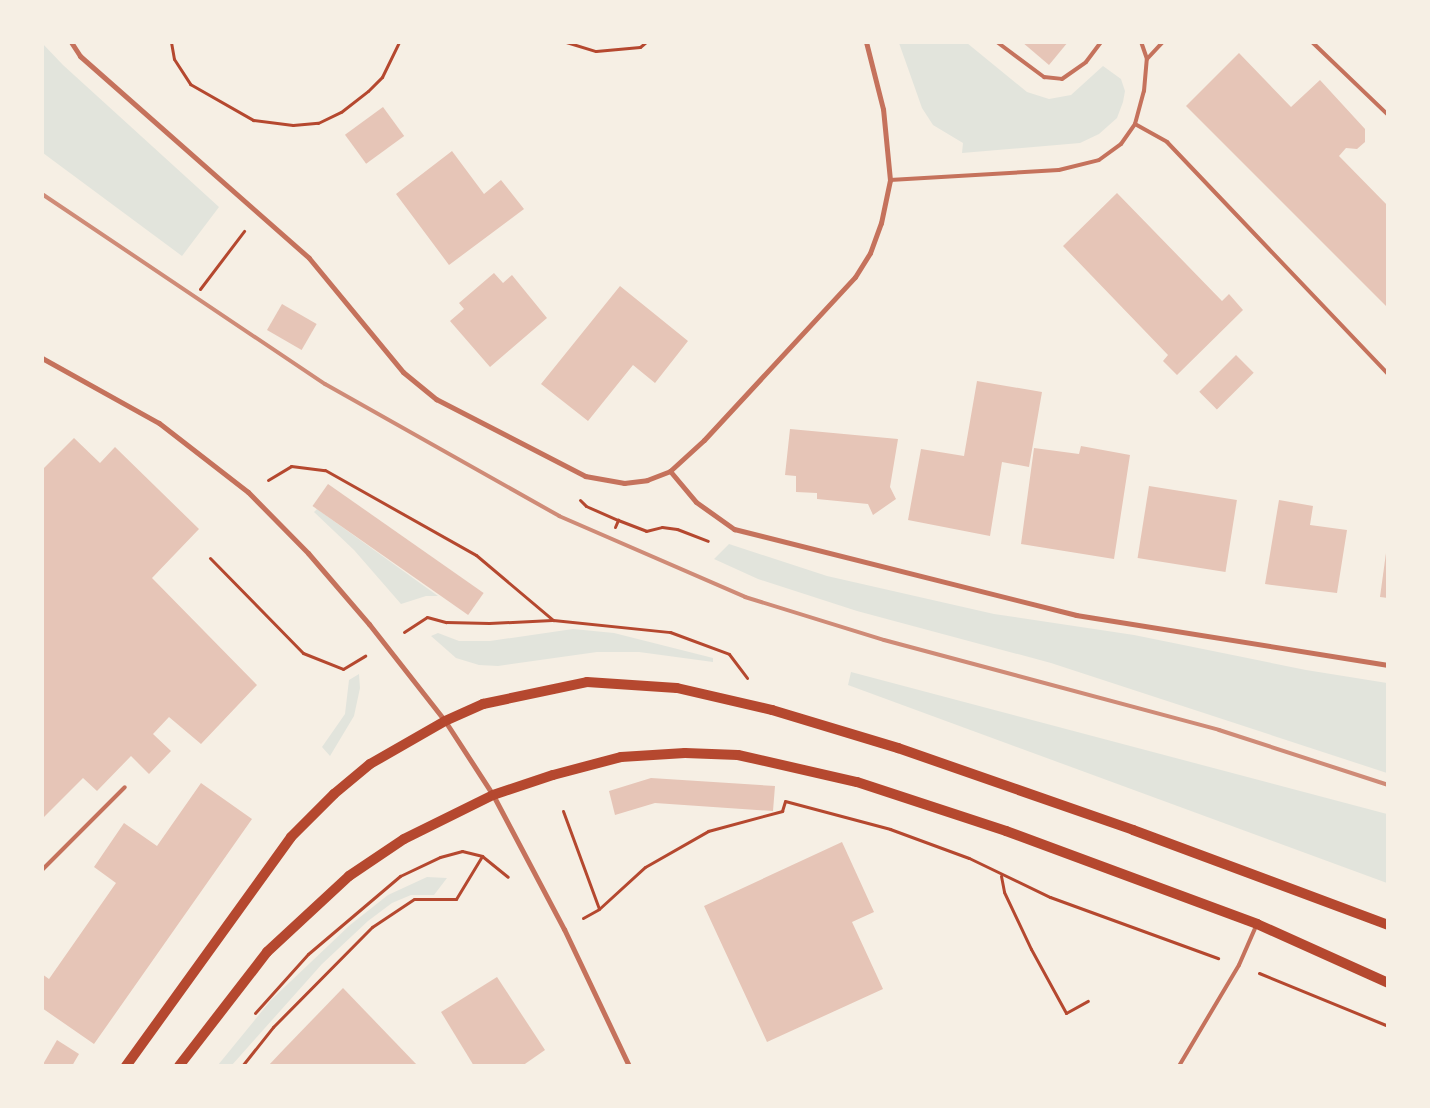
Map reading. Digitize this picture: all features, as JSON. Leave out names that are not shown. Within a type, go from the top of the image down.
[{"type":"main road","points":[[126,1066],[291,837],[370,764],[444,721],[483,704],[587,682],[677,688],[772,710],[898,748],[1388,924]]},
{"type":"main road","points":[[180,1066],[267,952],[349,876],[404,839],[493,795],[621,757],[685,753],[738,755],[857,782],[1006,832],[1257,924],[1388,983]]},
{"type":"street","points":[[71,42],[80,56],[309,258],[403,372],[436,399],[585,476],[624,483],[647,480],[670,471],[704,440],[855,277],[870,253],[882,223],[890,180],[884,109],[866,42]]},
{"type":"street","points":[[42,358],[159,424],[248,492],[351,603],[444,721],[493,795],[564,929],[629,1066]]},
{"type":"street","points":[[670,471],[696,502],[734,529],[1076,615],[1388,665]]},
{"type":"lane","points":[[997,42],[1044,77],[1062,79],[1086,62],[1101,42]]},
{"type":"lane","points":[[890,180],[1083,166],[1099,160],[1121,144],[1135,124],[1144,91],[1147,59],[1141,42]]},
{"type":"lane","points":[[1147,59],[1163,42]]},
{"type":"lane","points":[[1312,42],[1388,116]]},
{"type":"lane","points":[[1135,124],[1167,142],[1388,374]]},
{"type":"lane","points":[[42,870],[125,786]]},
{"type":"lane","points":[[1179,1066],[1239,965],[1257,924]]},
{"type":"path","points":[[171,42],[174,59],[196,88],[253,120],[293,125],[318,123],[341,112],[382,77],[399,42]]},
{"type":"path","points":[[566,42],[596,51],[640,47],[646,42]]},
{"type":"path","points":[[200,289],[258,213]]},
{"type":"path","points":[[248,492],[292,466],[324,470],[476,555],[553,620],[670,632],[730,654],[772,710]]},
{"type":"path","points":[[586,506],[646,531],[662,526],[677,529],[718,545],[734,529]]},
{"type":"path","points":[[615,527],[618,520]]},
{"type":"path","points":[[564,929],[599,909],[644,867],[708,831],[782,811],[785,801],[890,829],[969,858],[1050,897],[1239,965],[1388,1026]]},
{"type":"path","points":[[563,811],[599,909]]},
{"type":"path","points":[[242,1066],[273,1026],[372,927],[414,899],[456,899],[482,856],[462,851],[440,856],[400,876],[308,954],[249,1020]]},
{"type":"path","points":[[1001,875],[1004,892],[1031,950],[1066,1013],[1088,1001]]},
{"type":"shaded area","points":[[42,43],[63,65],[219,207],[182,256],[43,153]]},
{"type":"shaded area","points":[[899,43],[967,43],[1027,92],[1049,99],[1071,95],[1103,66],[1121,79],[1125,91],[1123,102],[1117,118],[1099,134],[1080,143],[962,153],[963,143],[933,125],[922,108]]},
{"type":"shaded area","points":[[317,509],[438,596],[426,596],[401,604],[354,550],[314,512]]},
{"type":"shaded area","points":[[729,544],[827,576],[994,614],[1134,635],[1306,670],[1387,683],[1387,773],[1051,663],[857,611],[758,579],[714,559]]},
{"type":"shaded area","points":[[573,629],[614,633],[713,658],[713,662],[639,652],[597,652],[498,666],[479,665],[456,658],[431,636],[438,633],[459,641],[490,641]]},
{"type":"shaded area","points":[[851,672],[1387,814],[1387,883],[848,685]]},
{"type":"shaded area","points":[[359,674],[360,688],[354,716],[330,756],[322,747],[345,714],[349,680]]},
{"type":"shaded area","points":[[427,877],[447,878],[434,895],[411,895],[392,903],[368,921],[322,964],[232,1065],[218,1065],[271,1000],[350,925],[388,895]]},
{"type":"building","points":[[1022,42],[1068,42],[1049,65]]},
{"type":"building","points":[[1239,53],[1291,107],[1320,80],[1365,129],[1365,142],[1357,149],[1346,148],[1339,156],[1388,206],[1388,308],[1186,106]]},
{"type":"building","points":[[383,107],[404,136],[366,164],[345,135]]},
{"type":"building","points":[[452,151],[484,194],[501,180],[524,209],[449,265],[396,194]]},
{"type":"building","points":[[1117,193],[1222,301],[1229,294],[1243,310],[1177,375],[1163,361],[1168,355],[1063,246]]},
{"type":"building","points":[[494,273],[503,283],[512,275],[547,318],[490,367],[450,321],[464,309],[459,303]]},
{"type":"building","points":[[620,286],[688,341],[655,383],[633,365],[588,421],[541,384]]},
{"type":"building","points":[[282,304],[317,324],[302,350],[267,330]]},
{"type":"building","points":[[1236,355],[1254,373],[1217,409],[1199,392]]},
{"type":"building","points":[[977,381],[1042,392],[1029,467],[1002,462],[990,536],[908,520],[921,449],[964,456]]},
{"type":"building","points":[[790,429],[898,439],[890,487],[896,499],[873,515],[868,504],[817,499],[817,493],[796,492],[796,476],[785,475]]},
{"type":"building","points":[[74,438],[100,463],[115,447],[199,529],[152,578],[257,685],[201,744],[169,717],[153,734],[171,751],[149,774],[131,756],[97,791],[83,778],[42,819],[42,470]]},
{"type":"building","points":[[1081,446],[1130,455],[1114,559],[1021,544],[1034,448],[1079,454]]},
{"type":"building","points":[[328,484],[484,593],[468,615],[313,506]]},
{"type":"building","points":[[1149,486],[1237,500],[1225,572],[1138,558]]},
{"type":"building","points":[[1279,500],[1313,506],[1310,525],[1347,530],[1337,593],[1265,584]]},
{"type":"building","points":[[1386,553],[1388,554],[1388,598],[1380,597]]},
{"type":"building","points":[[651,778],[775,786],[773,811],[655,803],[615,815],[609,791]]},
{"type":"building","points":[[201,783],[252,819],[94,1044],[42,1008],[42,974],[49,979],[116,883],[94,867],[124,823],[157,846]]},
{"type":"building","points":[[842,842],[874,912],[852,922],[883,989],[767,1042],[704,906]]},
{"type":"building","points":[[497,977],[545,1050],[522,1066],[474,1066],[441,1012]]},
{"type":"building","points":[[343,988],[418,1066],[268,1066]]},
{"type":"building","points":[[57,1040],[79,1054],[72,1066],[42,1066]]},
{"type":"railway","points":[[42,194],[325,384],[559,516],[745,597],[884,640],[1219,730],[1388,785]]}]
